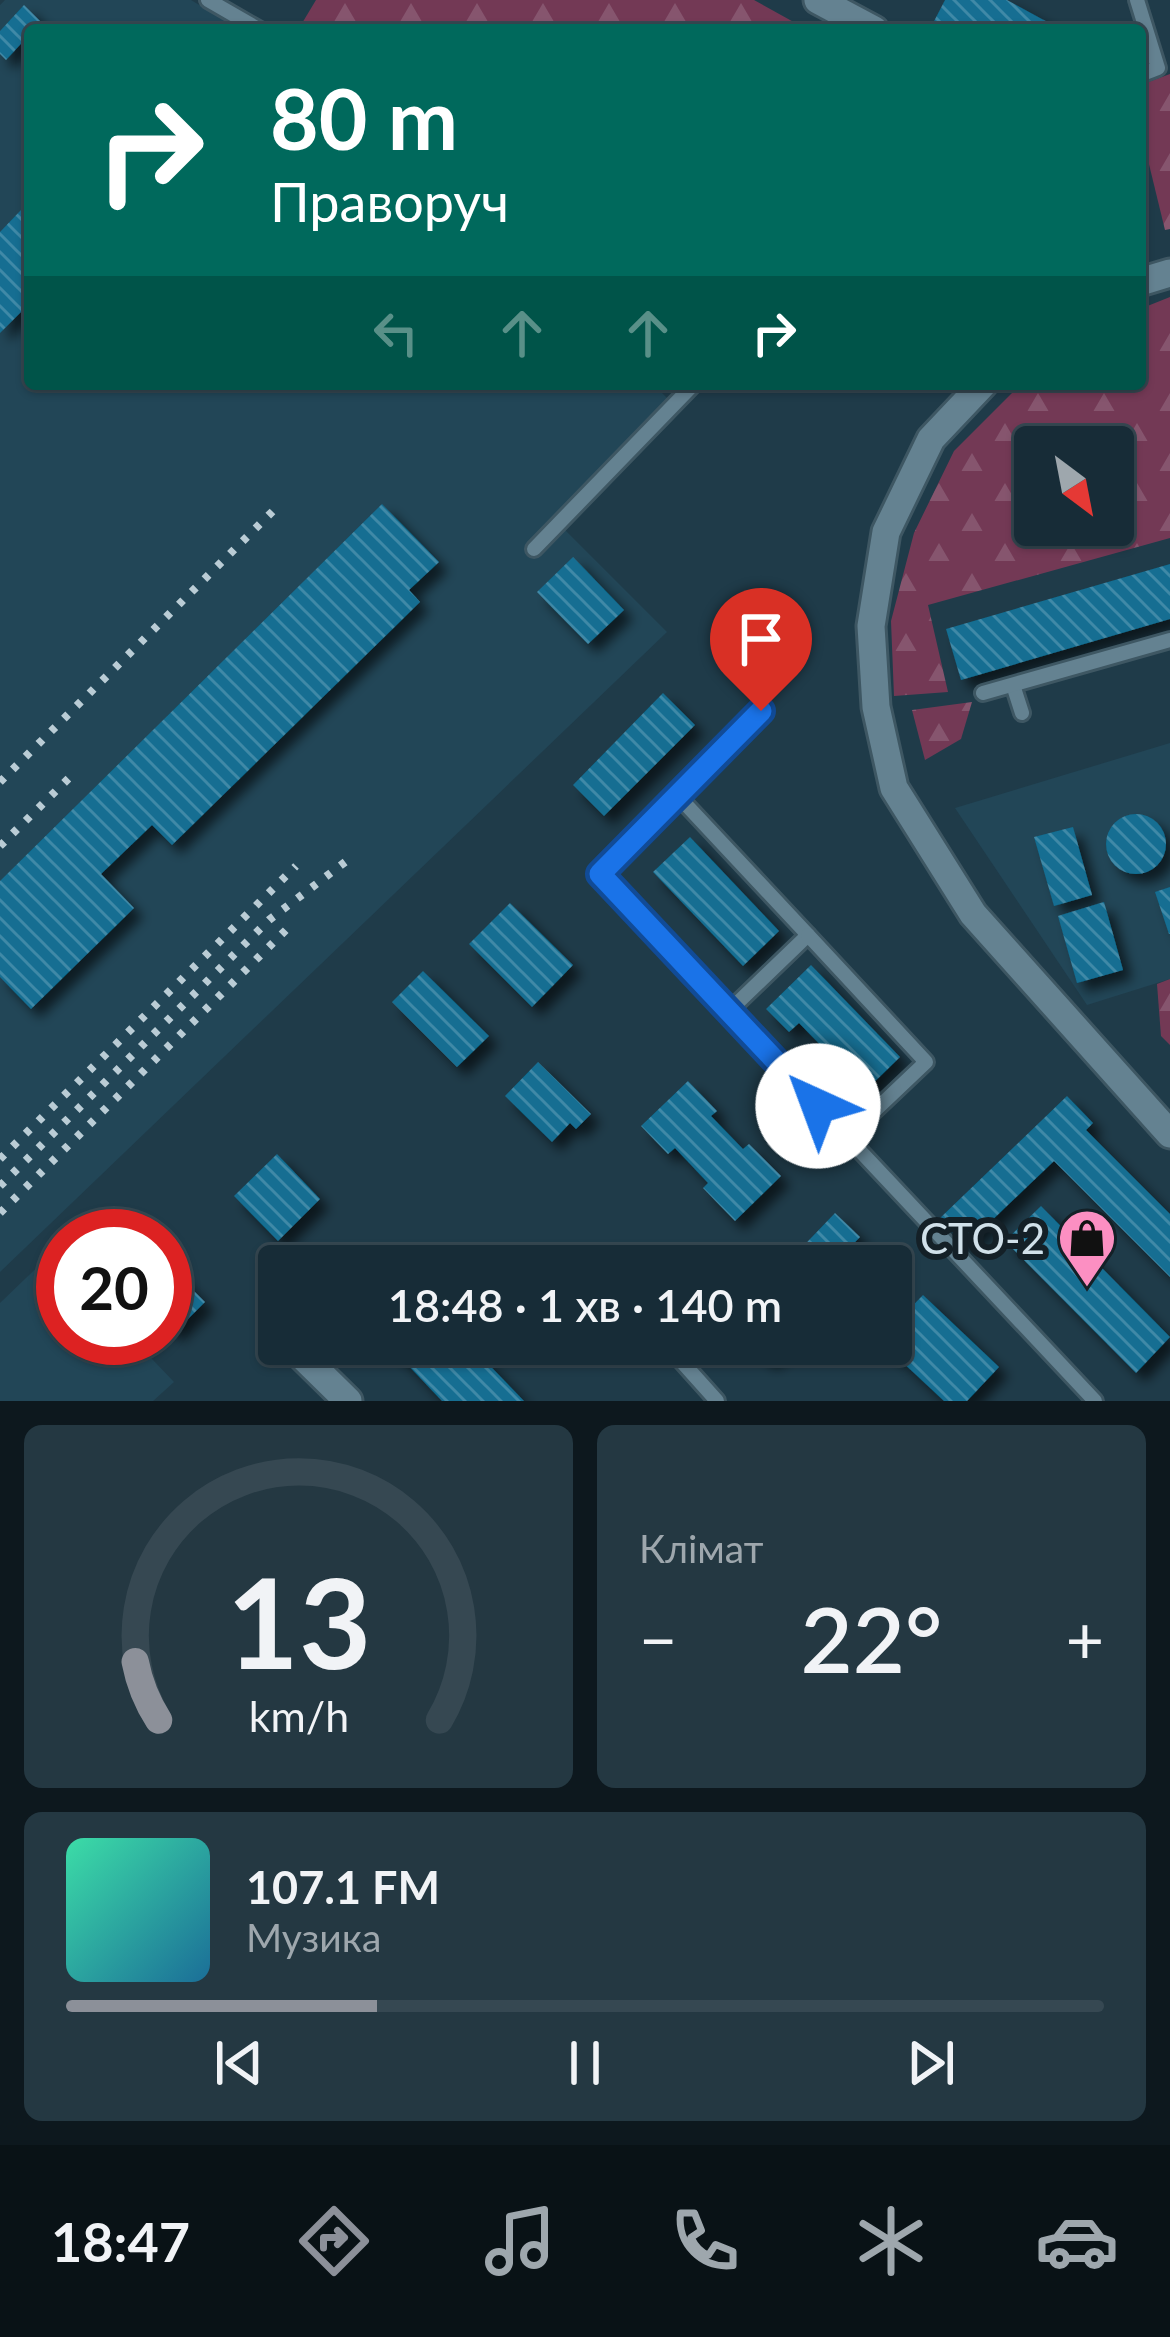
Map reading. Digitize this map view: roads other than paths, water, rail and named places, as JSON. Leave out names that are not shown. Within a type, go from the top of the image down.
[{"type":"street","points":[[818,0],[863,24]]},
{"type":"street","points":[[976,390],[931,439],[886,532],[872,626],[876,707],[893,788],[974,914],[1170,1134]]},
{"type":"street","points":[[311,1365],[348,1401]]},
{"type":"lane","points":[[208,0],[250,24]]},
{"type":"lane","points":[[1137,0],[1164,66]]},
{"type":"lane","points":[[534,549],[688,390]]},
{"type":"lane","points":[[983,693],[1170,640]]},
{"type":"lane","points":[[1012,685],[1022,713]]},
{"type":"lane","points":[[761,711],[600,874],[1095,1401]]},
{"type":"lane","points":[[678,796],[926,1062],[847,1137]]},
{"type":"lane","points":[[729,1011],[808,935]]},
{"type":"lane","points":[[685,1365],[717,1401]]},
{"type":"railway","points":[[0,782],[273,511]]},
{"type":"railway","points":[[0,846],[69,778]]},
{"type":"railway","points":[[0,1186],[269,920],[353,856]]},
{"type":"railway","points":[[0,1159],[296,866]]},
{"type":"railway","points":[[0,1213],[288,928]]},
{"type":"place","name":"СТО-2","points":[[1087,1289]]}]
